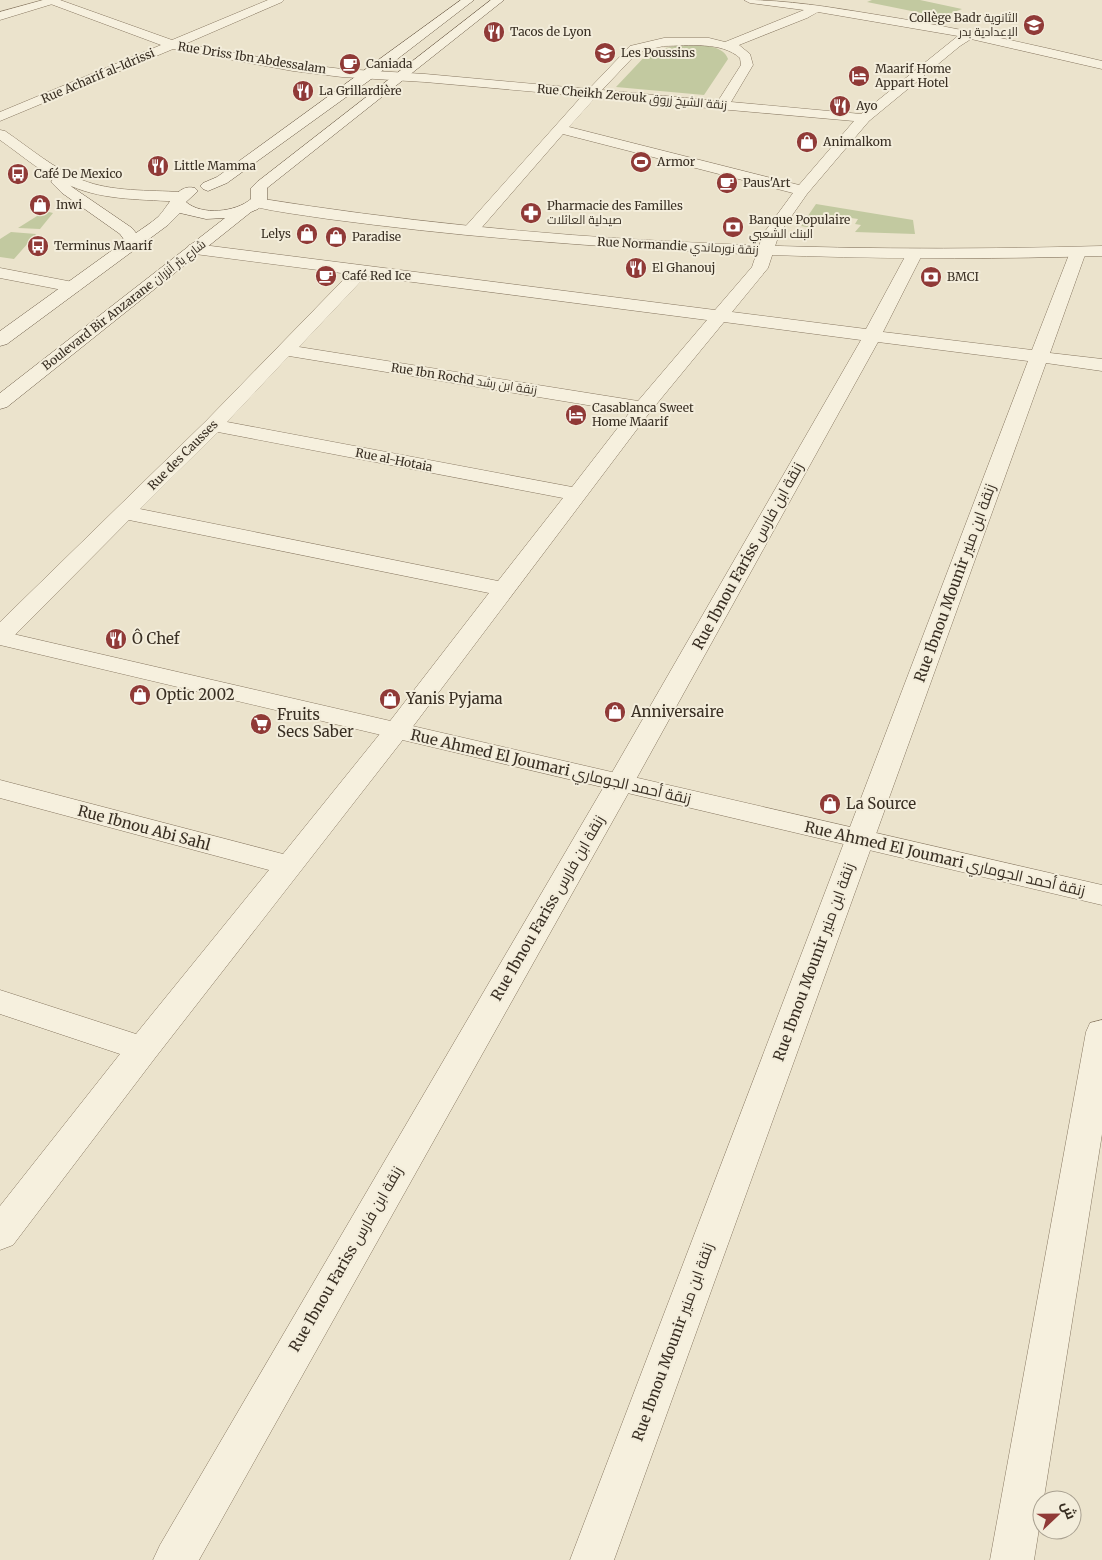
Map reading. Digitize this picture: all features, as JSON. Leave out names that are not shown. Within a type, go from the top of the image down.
[{"type":"street","name":"Rue Driss Ibn Abdessalam","points":[[54,0],[172,45],[293,67],[400,76]]},
{"type":"street","points":[[0,16],[54,0]]},
{"type":"street","name":"Rue Acharif al-Idrissi","points":[[0,116],[278,0]]},
{"type":"street","points":[[0,340],[170,215],[180,200],[191,191],[222,180],[468,0]]},
{"type":"street","name":"Boulevard Bir Anzarane شارع بئر أنزران","points":[[0,404],[254,202],[262,185],[498,0]]},
{"type":"street","points":[[750,0],[814,8],[970,35],[1102,65]]},
{"type":"street","points":[[728,45],[803,16],[814,8],[834,0]]},
{"type":"street","points":[[0,1234],[143,1049],[396,731],[643,408],[760,268],[771,234],[802,190],[864,118],[956,43],[970,35]]},
{"type":"street","points":[[471,230],[592,93],[636,48],[672,41],[709,42],[728,45],[744,54],[746,65],[722,105]]},
{"type":"street","points":[[1064,56],[1095,51]]},
{"type":"street","name":"Rue Cheikh Zerouk زنقة الشيخ زروق","points":[[400,76],[864,118]]},
{"type":"street","points":[[560,129],[802,190]]},
{"type":"street","points":[[0,134],[77,183],[180,200],[188,211],[205,214],[233,213],[254,202],[241,186],[208,186]]},
{"type":"street","points":[[62,175],[59,182],[67,190],[126,231],[134,242]]},
{"type":"street","name":"Rue Normandie زنقة نورماندي","points":[[254,202],[296,210],[553,238],[767,251],[915,253],[1090,252]]},
{"type":"street","points":[[195,249],[1102,365]]},
{"type":"street","name":"Rue Ibnou Mounir زنقة ابن منير","points":[[592,1560],[1040,357],[1090,252]]},
{"type":"street","name":"Rue Ibnou Fariss زنقة ابن فارس","points":[[175,1560],[620,783],[872,335],[915,253]]},
{"type":"street","name":"Rue des Causses","points":[[0,637],[213,425],[362,270]]},
{"type":"street","points":[[0,273],[73,287]]},
{"type":"street","name":"Rue Ibn Rochd زنقة ابن رشد","points":[[285,350],[643,408]]},
{"type":"street","name":"Rue al-Hotaia","points":[[213,425],[576,494]]},
{"type":"street","points":[[126,513],[503,589]]},
{"type":"street","name":"Rue Ahmed El Joumari زنقة أحمد الجوماري","points":[[0,637],[860,840],[1102,895]]},
{"type":"street","name":"Rue Ibnou Abi Sahl","points":[[0,789],[288,866]]},
{"type":"street","points":[[0,1002],[143,1049]]},
{"type":"street","points":[[1012,1560],[1102,1032]]},
{"type":"green space","points":[[872,0],[920,0],[962,9],[941,17],[867,2]]},
{"type":"green space","points":[[681,45],[701,45],[715,48],[721,50],[728,59],[704,95],[616,87],[650,51]]},
{"type":"green space","points":[[816,204],[913,220],[915,234],[855,232],[861,225],[855,224],[858,219],[838,216],[834,219],[828,218],[824,223],[818,222],[811,228],[801,226]]},
{"type":"green space","points":[[45,211],[53,213],[40,229],[18,228]]},
{"type":"green space","points":[[11,232],[36,234],[14,259],[0,257],[0,239]]},
{"type":"place","name":"Collège Badr الثانوية الإعدادية بدر","points":[[1034,25]]},
{"type":"place","name":"Tacos de Lyon","points":[[494,32]]},
{"type":"place","name":"Les Poussins","points":[[605,53]]},
{"type":"place","name":"Caniada","points":[[350,64]]},
{"type":"place","name":"Maarif Home Appart Hotel","points":[[859,76]]},
{"type":"place","name":"La Grillardière","points":[[303,91]]},
{"type":"place","name":"Ayo","points":[[840,106]]},
{"type":"place","name":"Animalkom","points":[[807,142]]},
{"type":"place","name":"Armor","points":[[641,162]]},
{"type":"place","name":"Little Mamma","points":[[158,166]]},
{"type":"place","name":"Café De Mexico","points":[[18,174]]},
{"type":"place","name":"Paus'Art","points":[[727,183]]},
{"type":"place","name":"Inwi","points":[[40,205]]},
{"type":"place","name":"Pharmacie des Familles صيدلية العائلات","points":[[531,213]]},
{"type":"place","name":"Banque Populaire البنك الشعبي","points":[[733,227]]},
{"type":"place","name":"Lelys","points":[[307,234]]},
{"type":"place","name":"Paradise","points":[[336,237]]},
{"type":"place","name":"Terminus Maarif","points":[[38,246]]},
{"type":"place","name":"El Ghanouj","points":[[636,268]]},
{"type":"place","name":"Café Red Ice","points":[[326,276]]},
{"type":"place","name":"BMCI","points":[[931,277]]},
{"type":"place","name":"Casablanca Sweet Home Maarif","points":[[576,415]]},
{"type":"place","name":"Ô Chef","points":[[116,639]]},
{"type":"place","name":"Optic 2002","points":[[140,695]]},
{"type":"place","name":"Yanis Pyjama","points":[[390,699]]},
{"type":"place","name":"Anniversaire","points":[[615,712]]},
{"type":"place","name":"Fruits Secs Saber","points":[[261,724]]},
{"type":"place","name":"La Source","points":[[830,804]]}]
